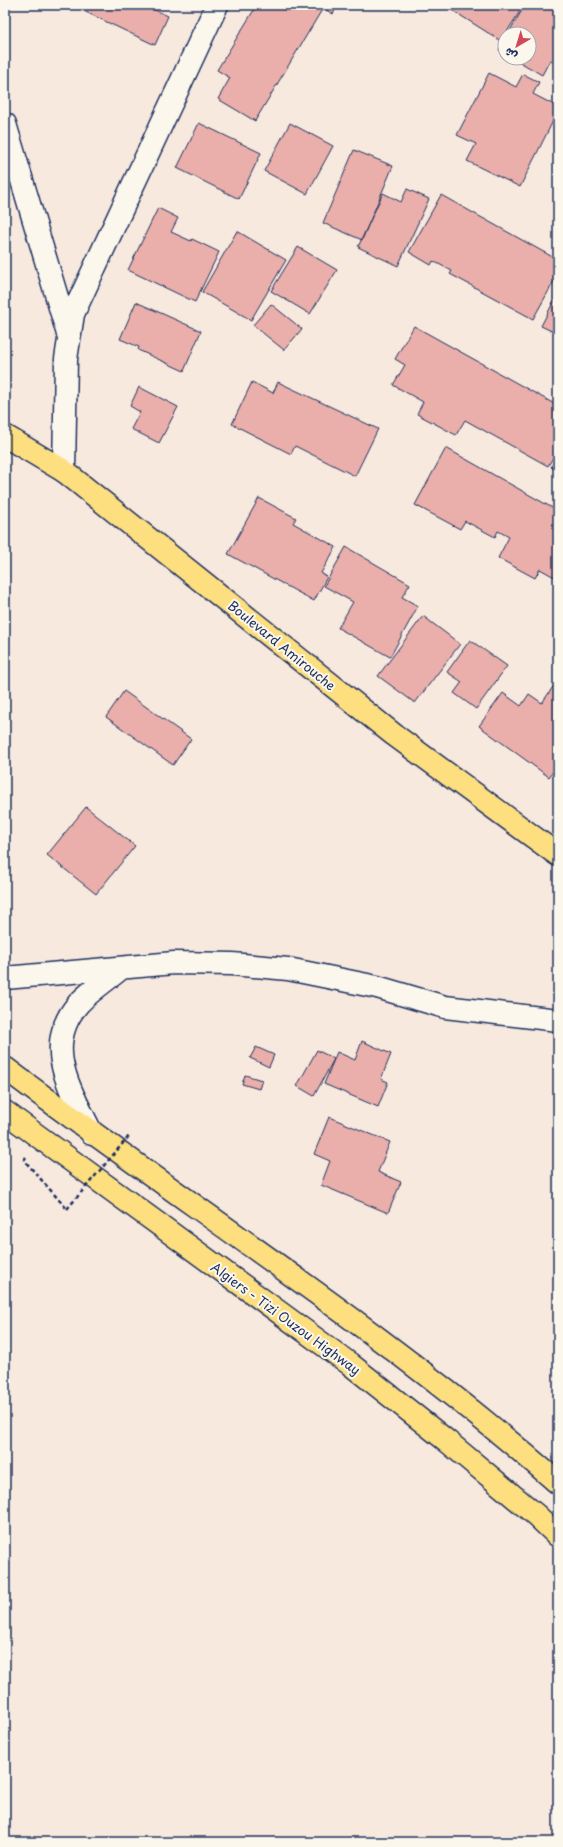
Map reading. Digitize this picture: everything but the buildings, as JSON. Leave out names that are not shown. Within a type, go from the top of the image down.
[{"type":"main road","name":"Boulevard Amirouche","points":[[5,436],[64,471],[393,734],[558,855]]},
{"type":"main road","points":[[5,1068],[92,1134],[413,1364],[513,1444],[558,1484]]},
{"type":"main road","name":"Algiers - Tizi Ouzou Highway","points":[[5,1112],[350,1364],[447,1441],[536,1515],[558,1536]]},
{"type":"street","points":[[64,471],[66,359],[73,314],[217,5]]},
{"type":"street","points":[[5,124],[69,338]]},
{"type":"street","points":[[5,978],[174,964],[232,964],[288,969],[377,987],[445,1007],[558,1020]]},
{"type":"street","points":[[92,1134],[63,1071],[60,1053],[62,1036],[68,1019],[79,1004],[120,969]]},
{"type":"path","points":[[24,1160],[67,1209],[130,1135]]}]
